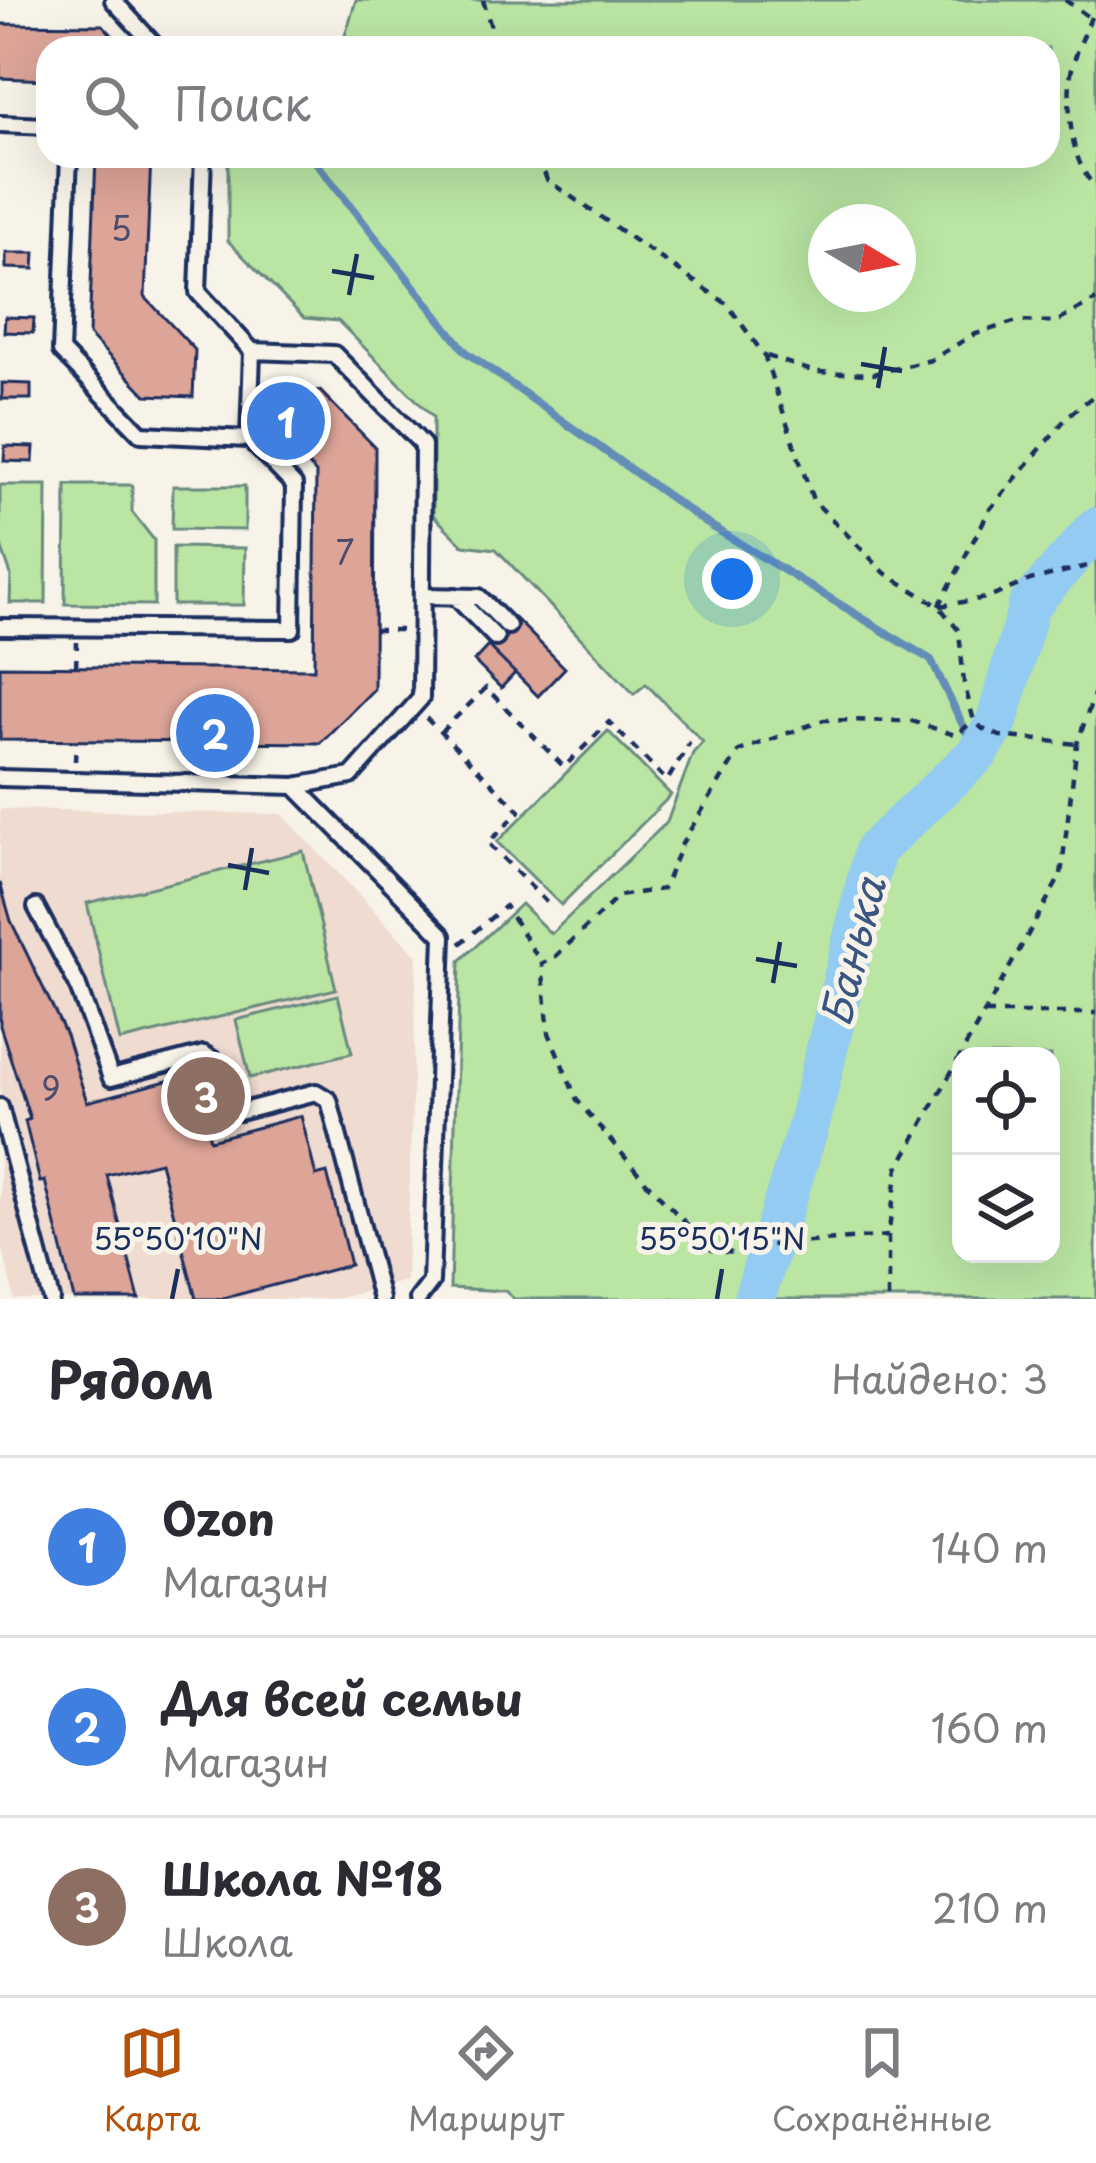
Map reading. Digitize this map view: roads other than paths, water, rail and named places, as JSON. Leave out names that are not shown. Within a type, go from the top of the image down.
[{"type":"lane","points":[[113,0],[147,36]]},
{"type":"lane","points":[[0,124],[36,126]]},
{"type":"lane","points":[[0,627],[292,629],[294,484],[249,439],[140,434],[61,351],[68,168]]},
{"type":"lane","points":[[203,168],[198,292],[252,351],[249,439]]},
{"type":"lane","points":[[0,778],[296,786],[350,776],[421,698],[423,445],[334,354],[252,351]]},
{"type":"lane","points":[[422,596],[479,597],[508,626]]},
{"type":"lane","points":[[455,596],[496,638]]},
{"type":"lane","points":[[296,786],[443,936],[430,1282],[418,1299]]},
{"type":"lane","points":[[36,907],[77,984],[111,1078],[204,1054],[215,1061],[226,1103],[239,1112],[316,1092],[329,1100],[381,1299]]},
{"type":"lane","points":[[0,1107],[51,1299]]},
{"type":"waterway","points":[[320,168],[466,352],[703,521],[931,660],[977,754]]},
{"type":"waterway","name":"Банька","points":[[754,1299],[809,1124],[875,850],[977,754],[997,722],[1029,605],[1096,528]]},
{"type":"place","name":"Ozon","points":[[286,421]]},
{"type":"place","name":"Для всей семьи","points":[[215,733]]},
{"type":"place","name":"Школа №18","points":[[206,1096]]}]
